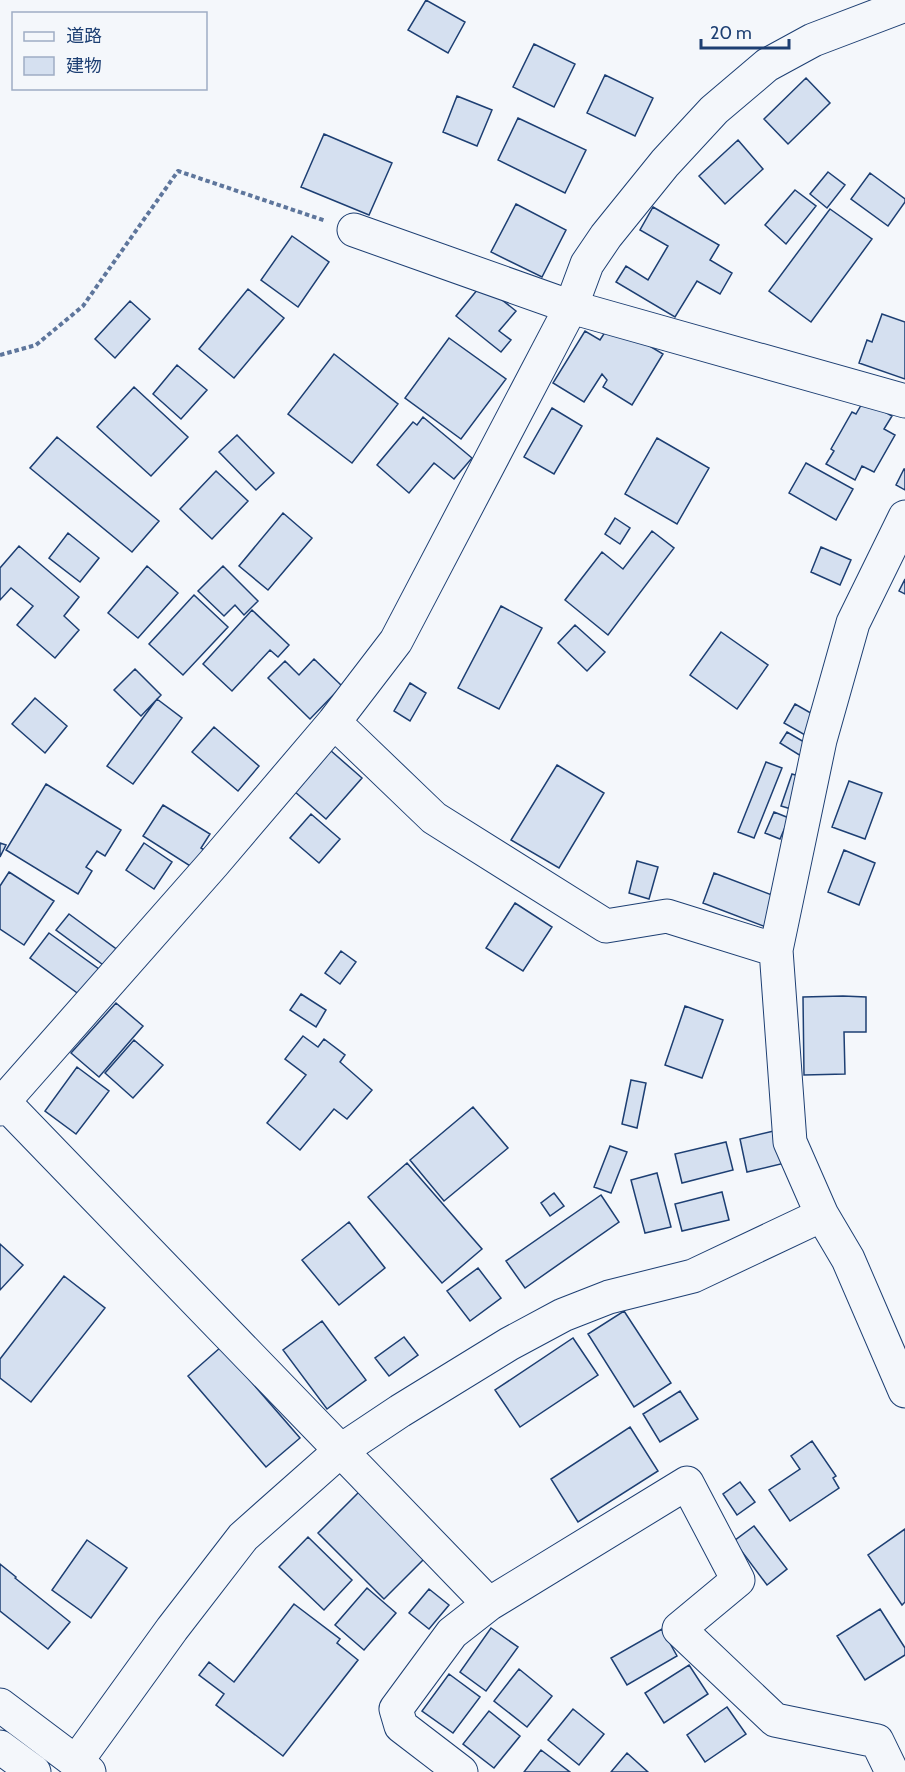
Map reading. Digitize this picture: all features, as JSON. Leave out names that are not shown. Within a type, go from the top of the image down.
[{"type":"main road","points":[[489,1604],[1,1103],[206,873],[334,722],[396,641],[570,307],[587,264],[606,236],[665,163],[714,110],[767,65],[813,40],[905,5]]},
{"type":"main road","points":[[354,230],[570,307],[905,401]]},
{"type":"main road","points":[[905,517],[853,623],[820,740],[776,950],[790,1142],[822,1215],[848,1259],[905,1391]]},
{"type":"main road","points":[[334,722],[434,818],[606,926],[667,916],[776,950]]},
{"type":"main road","points":[[0,1705],[79,1769],[172,1629],[243,1537],[340,1451],[509,1344],[563,1315],[609,1297],[693,1276],[822,1215]]},
{"type":"main road","points":[[461,1772],[400,1726],[396,1709],[452,1633],[489,1604],[687,1483],[738,1580],[679,1629],[775,1720],[877,1741],[892,1772]]},
{"type":"main road","points":[[0,1747],[34,1772]]},
{"type":"path","points":[[0,355],[36,345],[83,306],[178,171],[354,230]]},
{"type":"building","points":[[426,0],[465,22],[448,53],[408,30]]},
{"type":"building","points":[[534,44],[575,64],[554,107],[513,87]]},
{"type":"building","points":[[605,75],[653,98],[635,136],[587,113]]},
{"type":"building","points":[[806,78],[830,103],[788,144],[764,119]]},
{"type":"building","points":[[457,96],[492,110],[477,146],[443,132]]},
{"type":"building","points":[[518,118],[586,150],[565,193],[498,160]]},
{"type":"building","points":[[324,134],[392,163],[369,215],[301,187]]},
{"type":"building","points":[[738,140],[763,169],[725,204],[699,176]]},
{"type":"building","points":[[828,172],[845,185],[827,208],[810,194]]},
{"type":"building","points":[[870,173],[905,199],[888,226],[851,199]]},
{"type":"building","points":[[795,190],[816,206],[786,244],[765,225]]},
{"type":"building","points":[[516,204],[566,230],[542,277],[491,252]]},
{"type":"building","points":[[653,207],[719,245],[710,260],[732,273],[720,294],[697,281],[675,317],[616,282],[626,266],[648,280],[668,246],[640,230]]},
{"type":"building","points":[[830,209],[872,239],[811,322],[769,291]]},
{"type":"building","points":[[292,236],[329,262],[298,307],[261,280]]},
{"type":"building","points":[[482,284],[516,311],[499,331],[511,340],[501,352],[456,316]]},
{"type":"building","points":[[248,289],[284,318],[234,378],[199,349]]},
{"type":"building","points":[[130,301],[150,319],[115,358],[95,339]]},
{"type":"building","points":[[882,314],[905,322],[905,379],[859,363],[867,340],[872,342]]},
{"type":"building","points":[[611,323],[663,354],[632,405],[603,387],[607,380],[602,374],[584,402],[553,383],[585,331],[600,340]]},
{"type":"building","points":[[449,338],[506,379],[461,439],[405,398]]},
{"type":"building","points":[[334,354],[398,404],[352,463],[288,414]]},
{"type":"building","points":[[177,365],[207,390],[181,419],[153,394]]},
{"type":"building","points":[[134,387],[188,437],[151,476],[97,427]]},
{"type":"building","points":[[864,400],[892,416],[884,429],[895,435],[874,472],[862,466],[855,480],[826,464],[834,451],[831,449],[852,412],[856,414]]},
{"type":"building","points":[[552,408],[582,426],[554,474],[524,457]]},
{"type":"building","points":[[423,417],[472,458],[454,479],[434,463],[409,493],[377,465],[413,422],[417,425]]},
{"type":"building","points":[[237,435],[274,473],[256,490],[219,452]]},
{"type":"building","points":[[57,437],[159,521],[132,552],[30,468]]},
{"type":"building","points":[[657,438],[709,468],[677,524],[625,494]]},
{"type":"building","points":[[806,463],[853,489],[836,520],[789,493]]},
{"type":"building","points":[[905,469],[905,490],[896,485]]},
{"type":"building","points":[[216,471],[248,501],[212,539],[180,509]]},
{"type":"building","points":[[283,513],[312,538],[268,590],[239,566]]},
{"type":"building","points":[[615,518],[630,528],[620,544],[605,534]]},
{"type":"building","points":[[652,531],[674,548],[608,635],[565,600],[602,552],[623,569]]},
{"type":"building","points":[[68,533],[99,558],[80,582],[49,558]]},
{"type":"building","points":[[19,546],[79,597],[64,616],[79,630],[55,658],[17,625],[33,606],[11,588],[0,600],[0,568]]},
{"type":"building","points":[[821,547],[851,560],[840,585],[811,572]]},
{"type":"building","points":[[147,566],[178,593],[138,638],[108,613]]},
{"type":"building","points":[[223,566],[258,601],[244,615],[235,605],[224,616],[198,591]]},
{"type":"building","points":[[905,579],[905,594],[899,591]]},
{"type":"building","points":[[194,595],[228,627],[183,675],[149,644]]},
{"type":"building","points":[[501,606],[542,628],[499,709],[458,688]]},
{"type":"building","points":[[252,610],[289,645],[278,657],[270,650],[232,691],[203,664]]},
{"type":"building","points":[[575,625],[605,652],[587,671],[558,643]]},
{"type":"building","points":[[721,632],[768,665],[737,709],[690,675]]},
{"type":"building","points":[[314,659],[342,686],[310,719],[268,678],[285,661],[299,675]]},
{"type":"building","points":[[135,669],[161,695],[141,716],[114,690]]},
{"type":"building","points":[[410,683],[426,693],[410,721],[394,711]]},
{"type":"building","points":[[35,698],[67,726],[45,753],[12,724]]},
{"type":"building","points":[[157,699],[182,718],[133,784],[107,766]]},
{"type":"building","points":[[795,704],[823,720],[812,739],[784,723]]},
{"type":"building","points":[[214,727],[259,766],[238,791],[192,752]]},
{"type":"building","points":[[787,732],[816,749],[809,761],[780,743]]},
{"type":"building","points":[[330,750],[362,778],[326,819],[294,791]]},
{"type":"building","points":[[766,762],[782,768],[754,838],[738,832]]},
{"type":"building","points":[[557,765],[604,793],[559,868],[511,840]]},
{"type":"building","points":[[792,774],[802,777],[791,809],[781,806]]},
{"type":"building","points":[[849,781],[882,793],[865,839],[832,827]]},
{"type":"building","points":[[46,784],[121,830],[105,856],[97,851],[86,867],[92,871],[78,894],[6,850]]},
{"type":"building","points":[[163,805],[210,834],[201,848],[209,853],[198,871],[143,836]]},
{"type":"building","points":[[774,812],[789,818],[780,839],[765,833]]},
{"type":"building","points":[[311,814],[340,839],[319,863],[290,838]]},
{"type":"building","points":[[0,843],[6,845],[0,857]]},
{"type":"building","points":[[144,843],[172,862],[154,889],[126,870]]},
{"type":"building","points":[[844,850],[875,863],[859,905],[828,892]]},
{"type":"building","points":[[637,861],[658,867],[649,899],[629,893]]},
{"type":"building","points":[[9,872],[54,901],[24,945],[0,929],[0,886]]},
{"type":"building","points":[[714,873],[785,900],[774,930],[703,903]]},
{"type":"building","points":[[515,903],[552,927],[523,971],[486,948]]},
{"type":"building","points":[[69,914],[119,951],[106,967],[56,930]]},
{"type":"building","points":[[49,933],[103,972],[84,998],[30,958]]},
{"type":"building","points":[[341,951],[356,962],[340,984],[325,973]]},
{"type":"building","points":[[301,994],[326,1010],[316,1027],[290,1010]]},
{"type":"building","points":[[803,997],[866,997],[866,1032],[844,1032],[845,1074],[804,1075]]},
{"type":"building","points":[[116,1003],[143,1026],[99,1077],[71,1053]]},
{"type":"building","points":[[685,1006],[723,1020],[702,1078],[665,1065]]},
{"type":"building","points":[[303,1036],[318,1047],[324,1039],[345,1055],[340,1062],[372,1090],[347,1119],[334,1109],[300,1150],[267,1123],[306,1075],[285,1059]]},
{"type":"building","points":[[134,1040],[163,1065],[133,1098],[105,1073]]},
{"type":"building","points":[[77,1067],[109,1091],[76,1134],[45,1111]]},
{"type":"building","points":[[631,1080],[646,1083],[637,1128],[622,1124]]},
{"type":"building","points":[[473,1107],[508,1148],[444,1201],[410,1160]]},
{"type":"building","points":[[778,1130],[785,1163],[747,1172],[740,1139]]},
{"type":"building","points":[[726,1142],[733,1170],[682,1183],[675,1154]]},
{"type":"building","points":[[610,1146],[627,1152],[611,1193],[594,1187]]},
{"type":"building","points":[[407,1163],[482,1249],[442,1283],[368,1197]]},
{"type":"building","points":[[657,1173],[671,1227],[645,1233],[631,1180]]},
{"type":"building","points":[[722,1192],[729,1220],[682,1231],[675,1204]]},
{"type":"building","points":[[554,1193],[564,1206],[550,1216],[541,1203]]},
{"type":"building","points":[[601,1195],[619,1222],[525,1288],[506,1261]]},
{"type":"building","points":[[349,1222],[385,1268],[339,1305],[302,1260]]},
{"type":"building","points":[[0,1244],[23,1265],[0,1290]]},
{"type":"building","points":[[478,1268],[501,1298],[470,1321],[447,1291]]},
{"type":"building","points":[[64,1276],[105,1308],[31,1402],[0,1378],[0,1359]]},
{"type":"building","points":[[624,1311],[671,1383],[634,1407],[588,1334]]},
{"type":"building","points":[[322,1321],[366,1380],[327,1409],[283,1350]]},
{"type":"building","points":[[404,1337],[418,1355],[389,1376],[375,1358]]},
{"type":"building","points":[[573,1338],[598,1375],[520,1427],[495,1390]]},
{"type":"building","points":[[221,1347],[300,1438],[266,1467],[188,1376]]},
{"type":"building","points":[[680,1391],[698,1419],[660,1442],[643,1414]]},
{"type":"building","points":[[630,1427],[658,1471],[578,1522],[551,1479]]},
{"type":"building","points":[[812,1441],[836,1476],[833,1478],[839,1488],[790,1521],[769,1490],[800,1469],[791,1456]]},
{"type":"building","points":[[740,1482],[755,1502],[737,1515],[723,1494]]},
{"type":"building","points":[[360,1491],[426,1557],[384,1599],[318,1533]]},
{"type":"building","points":[[754,1526],[787,1569],[767,1585],[734,1541]]},
{"type":"building","points":[[905,1529],[905,1602],[902,1605],[868,1555]]},
{"type":"building","points":[[308,1537],[352,1580],[324,1610],[279,1567]]},
{"type":"building","points":[[87,1540],[127,1568],[91,1618],[52,1590]]},
{"type":"building","points":[[0,1564],[70,1622],[48,1649],[0,1611]]},
{"type":"building","points":[[367,1588],[396,1613],[364,1650],[335,1625]]},
{"type":"building","points":[[429,1589],[449,1605],[429,1629],[409,1613]]},
{"type":"building","points":[[294,1604],[340,1639],[337,1643],[358,1660],[283,1756],[216,1705],[224,1694],[199,1675],[209,1662],[234,1682]]},
{"type":"building","points":[[880,1609],[905,1648],[905,1655],[865,1680],[837,1636]]},
{"type":"building","points":[[491,1628],[518,1647],[486,1691],[460,1672]]},
{"type":"building","points":[[662,1629],[677,1656],[627,1685],[611,1658]]},
{"type":"building","points":[[689,1665],[708,1694],[664,1723],[645,1693]]},
{"type":"building","points":[[519,1669],[552,1696],[527,1727],[494,1701]]},
{"type":"building","points":[[449,1674],[480,1697],[453,1733],[422,1711]]},
{"type":"building","points":[[727,1707],[746,1734],[705,1762],[687,1735]]},
{"type":"building","points":[[573,1709],[604,1734],[579,1765],[548,1740]]},
{"type":"building","points":[[489,1711],[520,1736],[494,1768],[463,1744]]},
{"type":"building","points":[[541,1750],[570,1772],[524,1772]]},
{"type":"building","points":[[627,1753],[648,1772],[611,1772]]}]
